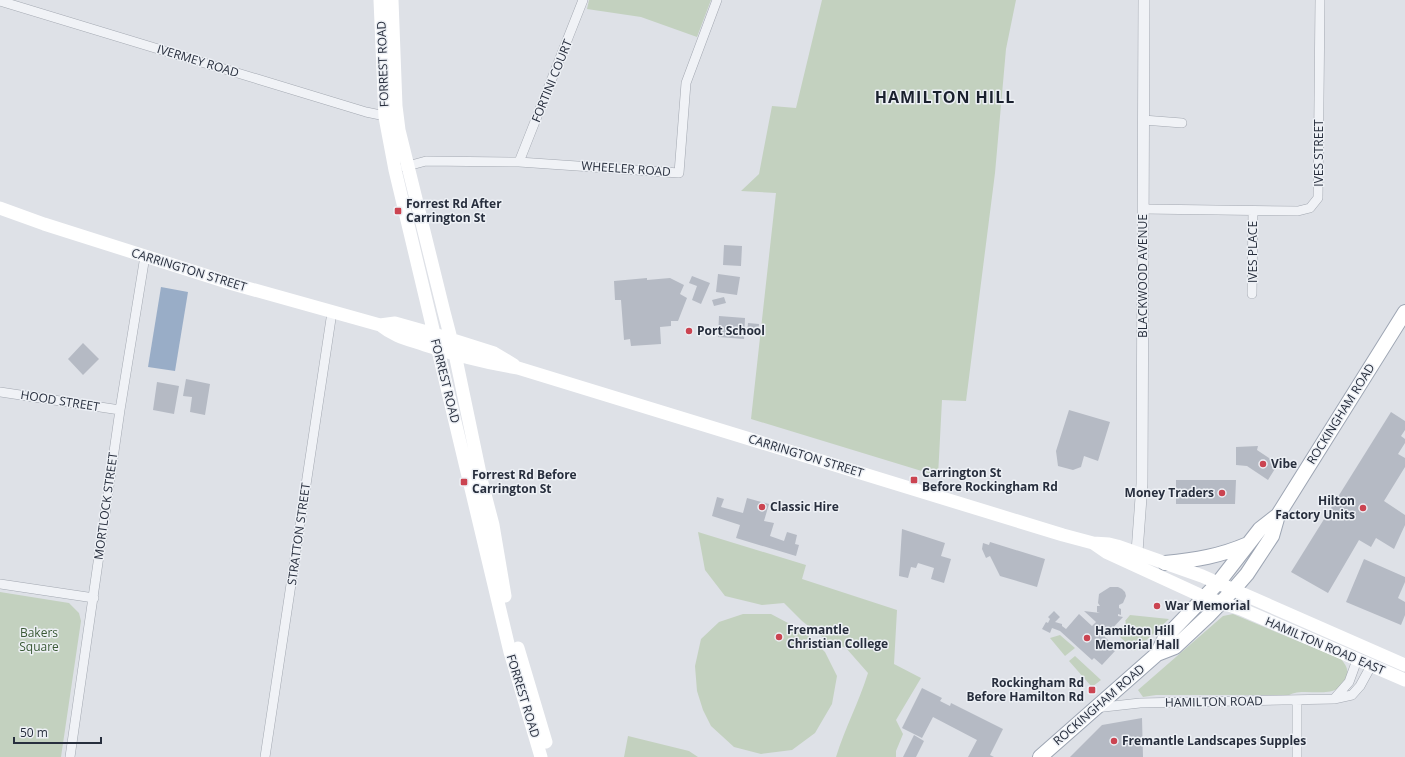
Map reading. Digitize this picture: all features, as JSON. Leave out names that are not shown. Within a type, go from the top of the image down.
[{"type":"main road","name":"FORREST ROAD","points":[[380,0],[395,170],[510,652],[541,757]]},
{"type":"main road","name":"FORREST ROAD","points":[[392,0],[391,117],[399,130],[452,340],[482,483],[494,525],[502,581],[509,614],[549,757]]},
{"type":"main road","name":"CARRINGTON STREET","points":[[0,208],[44,224],[233,284],[380,325],[395,323],[434,334],[494,353],[518,368]]},
{"type":"main road","name":"ROCKINGHAM ROAD","points":[[1040,757],[1094,708],[1158,654],[1175,647],[1234,590],[1247,574],[1272,536],[1278,515],[1405,312]]},
{"type":"main road","name":"CARRINGTON STREET","points":[[380,325],[391,334],[437,349],[494,364],[518,368],[1093,543],[1109,544],[1138,552],[1234,590]]},
{"type":"main road","name":"ROCKINGHAM ROAD","points":[[1158,654],[1165,638],[1218,583],[1260,529],[1278,515]]},
{"type":"main road","name":"CARRINGTON STREET","points":[[1093,543],[1106,552],[1204,597],[1222,603]]},
{"type":"main road","points":[[1165,562],[1198,560],[1217,556],[1249,544]]},
{"type":"main road","name":"HAMILTON ROAD EAST","points":[[1234,590],[1405,665]]},
{"type":"main road","name":"HAMILTON ROAD EAST","points":[[1222,603],[1241,609],[1405,680]]},
{"type":"street","name":"FORTINI COURT","points":[[519,162],[584,0]]},
{"type":"street","name":"WHEELER ROAD","points":[[395,170],[426,161],[519,162],[679,173],[686,83],[717,0]]},
{"type":"street","name":"BLACKWOOD AVENUE","points":[[1138,552],[1142,484],[1144,0]]},
{"type":"street","name":"IVES STREET","points":[[1144,209],[1298,211],[1310,208],[1318,198],[1320,0]]},
{"type":"street","name":"IVERMEY ROAD","points":[[0,1],[358,110],[391,117]]},
{"type":"street","points":[[1144,120],[1182,123]]},
{"type":"street","name":"IVES PLACE","points":[[1252,294],[1253,211]]},
{"type":"street","name":"MORTLOCK STREET","points":[[70,757],[120,410],[144,256]]},
{"type":"street","name":"STRATTON STREET","points":[[265,757],[332,312]]},
{"type":"street","name":"HOOD STREET","points":[[0,392],[120,410]]},
{"type":"street","points":[[0,584],[94,598]]},
{"type":"street","points":[[1334,699],[1349,682],[1357,660]]},
{"type":"street","name":"HAMILTON ROAD","points":[[1094,708],[1140,703],[1334,699],[1352,695],[1360,686],[1371,666]]},
{"type":"street","points":[[1297,700],[1297,757]]},
{"type":"green space","points":[[589,0],[711,0],[697,37],[641,17],[587,9]]},
{"type":"green space","points":[[822,0],[1016,0],[1006,49],[995,173],[966,401],[942,400],[938,476],[751,419],[776,193],[741,191],[759,174],[772,106],[796,108]]},
{"type":"green space","points":[[698,532],[806,565],[802,579],[897,610],[894,664],[921,678],[896,720],[903,734],[896,751],[896,757],[836,757],[868,673],[846,648],[825,639],[802,621],[784,603],[762,605],[725,596],[705,570]]},
{"type":"green space","name":"Bakers Square","points":[[0,592],[69,603],[79,613],[81,621],[61,757],[0,757]]},
{"type":"green space","points":[[743,614],[771,614],[803,631],[825,652],[837,676],[832,704],[815,733],[792,750],[761,754],[734,747],[711,726],[703,710],[697,691],[695,666],[701,639],[719,622]]},
{"type":"green space","points":[[1233,614],[1341,659],[1347,669],[1347,676],[1343,684],[1330,692],[1304,692],[1289,695],[1156,695],[1143,697],[1138,690],[1223,616]]},
{"type":"green space","points":[[1130,615],[1169,619],[1135,651],[1118,635],[1126,622],[1125,621]]},
{"type":"green space","points":[[1060,635],[1075,648],[1065,656],[1050,638]]},
{"type":"green space","points":[[1075,656],[1101,680],[1092,687],[1069,661]]},
{"type":"green space","points":[[628,736],[689,751],[698,757],[624,757]]},
{"type":"water","points":[[161,287],[188,292],[175,371],[148,367]]},
{"type":"building","points":[[724,245],[742,246],[741,266],[723,265]]},
{"type":"building","points":[[718,274],[740,277],[737,295],[716,292]]},
{"type":"building","points":[[692,276],[710,283],[701,304],[692,300],[697,286],[689,283]]},
{"type":"building","points":[[647,278],[647,280],[670,278],[684,285],[680,294],[687,298],[678,321],[671,321],[671,326],[660,327],[661,344],[631,346],[630,339],[624,340],[621,300],[615,300],[614,281]]},
{"type":"building","points":[[724,297],[726,303],[714,306],[712,300]]},
{"type":"building","points":[[719,316],[745,318],[744,339],[718,337]]},
{"type":"building","points":[[748,323],[759,324],[758,335],[747,334]]},
{"type":"building","points":[[83,343],[99,359],[83,375],[68,359]]},
{"type":"building","points":[[186,379],[210,384],[205,415],[190,412],[192,397],[183,396]]},
{"type":"building","points":[[157,382],[179,386],[174,414],[153,410]]},
{"type":"building","points":[[1069,410],[1110,422],[1098,461],[1084,456],[1081,467],[1073,470],[1058,466],[1056,451]]},
{"type":"building","name":"Hilton Factory Units","points":[[1391,412],[1405,421],[1405,430],[1401,436],[1405,439],[1405,443],[1398,454],[1405,458],[1405,467],[1384,501],[1405,515],[1405,525],[1394,549],[1376,538],[1371,547],[1359,540],[1328,593],[1291,572]]},
{"type":"building","points":[[1258,446],[1257,450],[1278,464],[1268,480],[1247,466],[1236,465],[1236,447]]},
{"type":"building","points":[[1176,480],[1236,480],[1235,504],[1176,504]]},
{"type":"building","points":[[717,497],[724,499],[721,507],[743,513],[747,498],[769,504],[764,521],[774,523],[770,536],[784,541],[787,532],[797,535],[795,544],[799,545],[796,556],[736,538],[740,525],[712,516]]},
{"type":"building","points":[[902,529],[945,543],[941,556],[951,559],[944,583],[931,579],[934,568],[918,563],[916,568],[911,567],[908,578],[899,576]]},
{"type":"building","points":[[990,542],[1045,559],[1037,587],[1000,576],[990,556],[986,558],[982,549],[983,543],[989,545]]},
{"type":"building","points":[[1364,559],[1405,577],[1405,582],[1398,598],[1405,602],[1405,615],[1401,625],[1346,602]]},
{"type":"building","points":[[1110,587],[1118,587],[1122,589],[1126,596],[1123,603],[1119,605],[1121,615],[1118,614],[1118,616],[1123,617],[1109,632],[1107,630],[1103,635],[1109,641],[1106,644],[1115,651],[1102,665],[1094,658],[1092,660],[1060,631],[1052,628],[1050,633],[1042,629],[1046,622],[1048,623],[1050,619],[1048,617],[1054,611],[1060,617],[1055,622],[1062,624],[1062,626],[1066,629],[1079,614],[1092,626],[1096,622],[1084,611],[1100,613],[1097,612],[1097,606],[1100,606],[1098,603],[1099,594]]},
{"type":"building","points":[[922,688],[942,698],[940,701],[950,706],[951,703],[1003,729],[990,755],[994,757],[968,757],[977,740],[933,717],[922,738],[902,728]]},
{"type":"building","name":"Fremantle Landscapes Supples","points":[[1142,718],[1143,757],[1070,757],[1102,725]]},
{"type":"building","points":[[914,735],[924,741],[916,757],[903,757]]},
{"type":"place","name":"Forrest Rd After Carrington St","points":[[398,211]]},
{"type":"place","name":"Port School","points":[[689,331]]},
{"type":"place","name":"Vibe","points":[[1263,464]]},
{"type":"place","name":"Carrington St Before Rockingham Rd","points":[[914,480]]},
{"type":"place","name":"Forrest Rd Before Carrington St","points":[[464,482]]},
{"type":"place","name":"Money Traders","points":[[1222,493]]},
{"type":"place","name":"Classic Hire","points":[[762,507]]},
{"type":"place","name":"Hilton Factory Units","points":[[1363,508]]},
{"type":"place","name":"War Memorial","points":[[1157,606]]},
{"type":"place","name":"Fremantle Christian College","points":[[779,637]]},
{"type":"place","name":"Hamilton Hill Memorial Hall","points":[[1087,638]]},
{"type":"place","name":"Rockingham Rd Before Hamilton Rd","points":[[1092,690]]},
{"type":"place","name":"Fremantle Landscapes Supples","points":[[1114,741]]},
{"type":"district","name":"HAMILTON HILL","points":[[945,97]]}]
